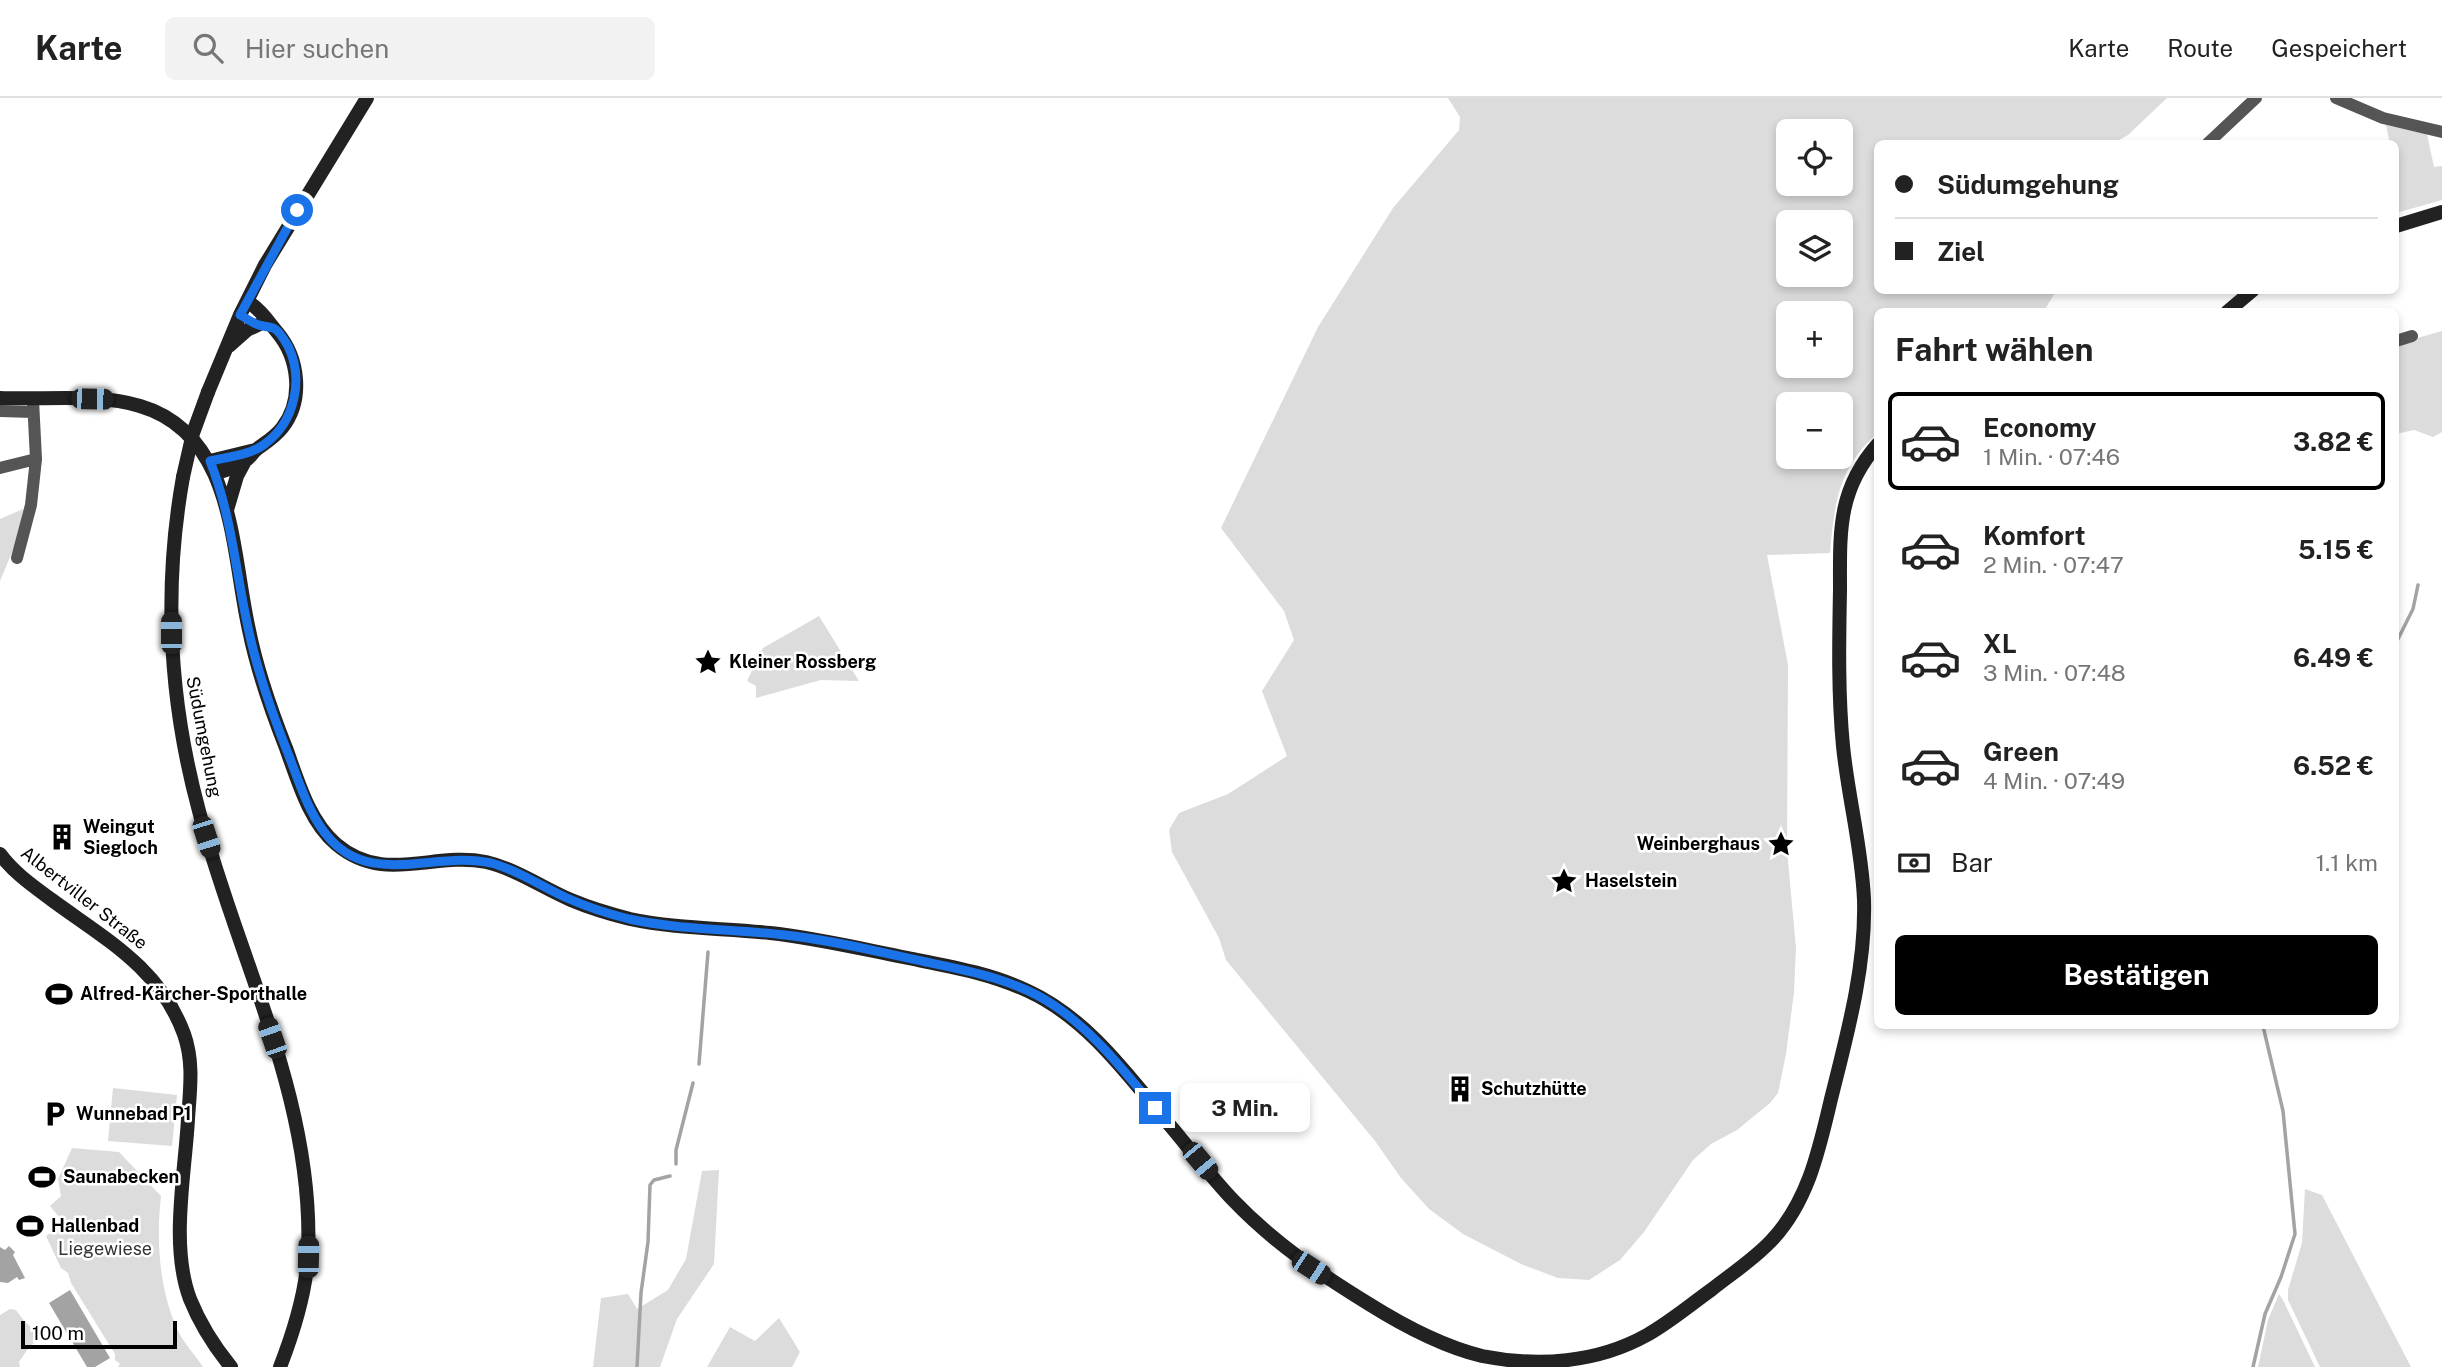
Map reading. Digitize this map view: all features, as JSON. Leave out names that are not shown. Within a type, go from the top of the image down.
[{"type":"street","name":"Südumgehung","points":[[282,1362],[301,1305],[308,1257],[309,1207],[294,1114],[199,812],[184,749],[174,690],[170,571],[183,477],[193,433],[208,392],[240,315],[285,230],[366,98]]},
{"type":"street","points":[[2211,140],[2256,98]]},
{"type":"street","points":[[2336,98],[2383,118],[2442,132]]},
{"type":"street","points":[[2399,225],[2442,212]]},
{"type":"street","points":[[2232,308],[2248,294]]},
{"type":"street","points":[[212,467],[268,442],[282,428],[291,412],[296,394],[296,374],[292,355],[285,341],[258,308],[247,301]]},
{"type":"street","points":[[240,315],[258,325],[274,328]]},
{"type":"street","points":[[226,349],[247,330],[258,325]]},
{"type":"street","points":[[2399,340],[2413,336]]},
{"type":"street","points":[[0,398],[33,406]]},
{"type":"street","points":[[0,411],[106,400],[144,406],[163,416],[197,442],[212,467],[227,511],[249,634],[277,724],[316,820],[327,836],[344,851],[382,865],[402,866],[471,860],[492,863],[570,900],[629,918],[662,925],[804,937],[978,973],[1028,991],[1053,1004],[1091,1033],[1230,1197],[1261,1228],[1311,1268],[1427,1337],[1482,1356],[1532,1364],[1588,1358],[1611,1352],[1653,1332],[1742,1267],[1766,1246],[1785,1225],[1800,1202],[1829,1110],[1847,1034],[1861,952],[1864,903],[1859,850],[1843,751],[1839,690],[1840,557],[1842,514],[1848,488],[1874,449]]},
{"type":"street","points":[[18,558],[31,505],[36,458],[33,406]]},
{"type":"street","points":[[227,511],[237,476],[255,450]]},
{"type":"street","points":[[0,468],[36,458]]},
{"type":"street","points":[[212,467],[244,463]]},
{"type":"street","name":"Albertviller Straße","points":[[0,854],[10,868],[43,894],[132,958],[166,997],[178,1022],[190,1058],[191,1071],[181,1215],[183,1269],[198,1319],[231,1367]]},
{"type":"green space","points":[[1448,98],[2167,98],[2119,140],[1874,140],[1874,294],[2054,294],[2046,308],[1874,308],[1874,437],[1853,462],[1853,392],[1776,392],[1776,469],[1849,469],[1837,502],[1830,553],[1767,555],[1788,665],[1787,850],[1796,948],[1794,992],[1778,1093],[1737,1130],[1711,1144],[1693,1160],[1644,1232],[1620,1260],[1589,1280],[1558,1278],[1521,1264],[1463,1234],[1429,1209],[1401,1178],[1375,1141],[1226,960],[1219,938],[1172,852],[1169,830],[1179,813],[1228,794],[1287,756],[1262,691],[1294,640],[1284,611],[1221,528],[1318,327],[1393,208],[1459,130],[1460,117]]},
{"type":"green space","points":[[2386,125],[2427,134],[2434,167],[2442,166],[2442,200],[2399,212],[2399,140],[2389,140]]},
{"type":"green space","points":[[2442,331],[2442,432],[2433,437],[2414,430],[2399,433],[2399,343]]},
{"type":"green space","points":[[23,509],[18,538],[0,581],[0,519]]},
{"type":"green space","points":[[819,616],[859,681],[821,680],[756,698],[756,686],[747,681],[763,648]]},
{"type":"green space","points":[[113,1088],[177,1095],[172,1146],[108,1141]]},
{"type":"green space","name":"Liegewiese","points":[[72,1148],[119,1152],[161,1196],[160,1265],[167,1299],[178,1331],[203,1367],[118,1367],[120,1364],[115,1360],[115,1354],[71,1283],[68,1273],[61,1268],[46,1236],[64,1223],[50,1206],[61,1196],[58,1179]]},
{"type":"green space","points":[[719,1170],[714,1264],[677,1319],[660,1367],[593,1367],[601,1298],[628,1294],[637,1309],[668,1290],[686,1259],[702,1171]]},
{"type":"green space","points":[[2305,1189],[2322,1195],[2411,1367],[2320,1367],[2288,1300],[2288,1290],[2302,1243]]},
{"type":"green space","points":[[2279,1294],[2315,1367],[2258,1367],[2268,1320]]},
{"type":"green space","points":[[10,1309],[16,1310],[40,1337],[19,1362],[20,1367],[0,1367],[0,1315]]},
{"type":"green space","points":[[779,1318],[800,1352],[792,1367],[707,1367],[730,1327],[755,1341]]},
{"type":"shaded area","points":[[9,1246],[15,1252],[13,1255],[25,1278],[19,1280],[17,1277],[8,1283],[0,1282],[0,1247],[5,1250]]},
{"type":"shaded area","points":[[70,1290],[110,1358],[95,1367],[87,1367],[49,1303]]},
{"type":"waterway","points":[[2399,637],[2413,609],[2418,585]]},
{"type":"waterway","points":[[699,1064],[708,952]]},
{"type":"waterway","points":[[2253,1367],[2265,1314],[2295,1234],[2283,1111],[2264,1029]]},
{"type":"waterway","points":[[676,1164],[676,1150],[693,1083]]},
{"type":"waterway","points":[[637,1367],[650,1185],[654,1180],[670,1176]]},
{"type":"place","name":"Kleiner Rossberg","points":[[708,662]]},
{"type":"place","name":"Weingut Siegloch","points":[[62,837]]},
{"type":"place","name":"Weinberghaus","points":[[1781,844]]},
{"type":"place","name":"Haselstein","points":[[1564,881]]},
{"type":"place","name":"Alfred-Kärcher-Sporthalle","points":[[59,994]]},
{"type":"place","name":"Schutzhütte","points":[[1460,1089]]},
{"type":"place","name":"Wunnebad P1","points":[[55,1114]]},
{"type":"place","name":"Saunabecken","points":[[42,1177]]},
{"type":"place","name":"Hallenbad","points":[[30,1226]]},
{"type":"route","points":[[297,210],[240,315],[258,325],[274,328],[285,341],[292,355],[296,374],[296,394],[291,412],[282,428],[261,447],[210,461],[227,511],[249,634],[261,677],[301,787],[316,820],[327,836],[344,851],[382,865],[402,866],[471,860],[492,863],[570,900],[629,918],[662,925],[804,937],[956,968],[1001,980],[1053,1004],[1091,1033],[1155,1108]]}]
